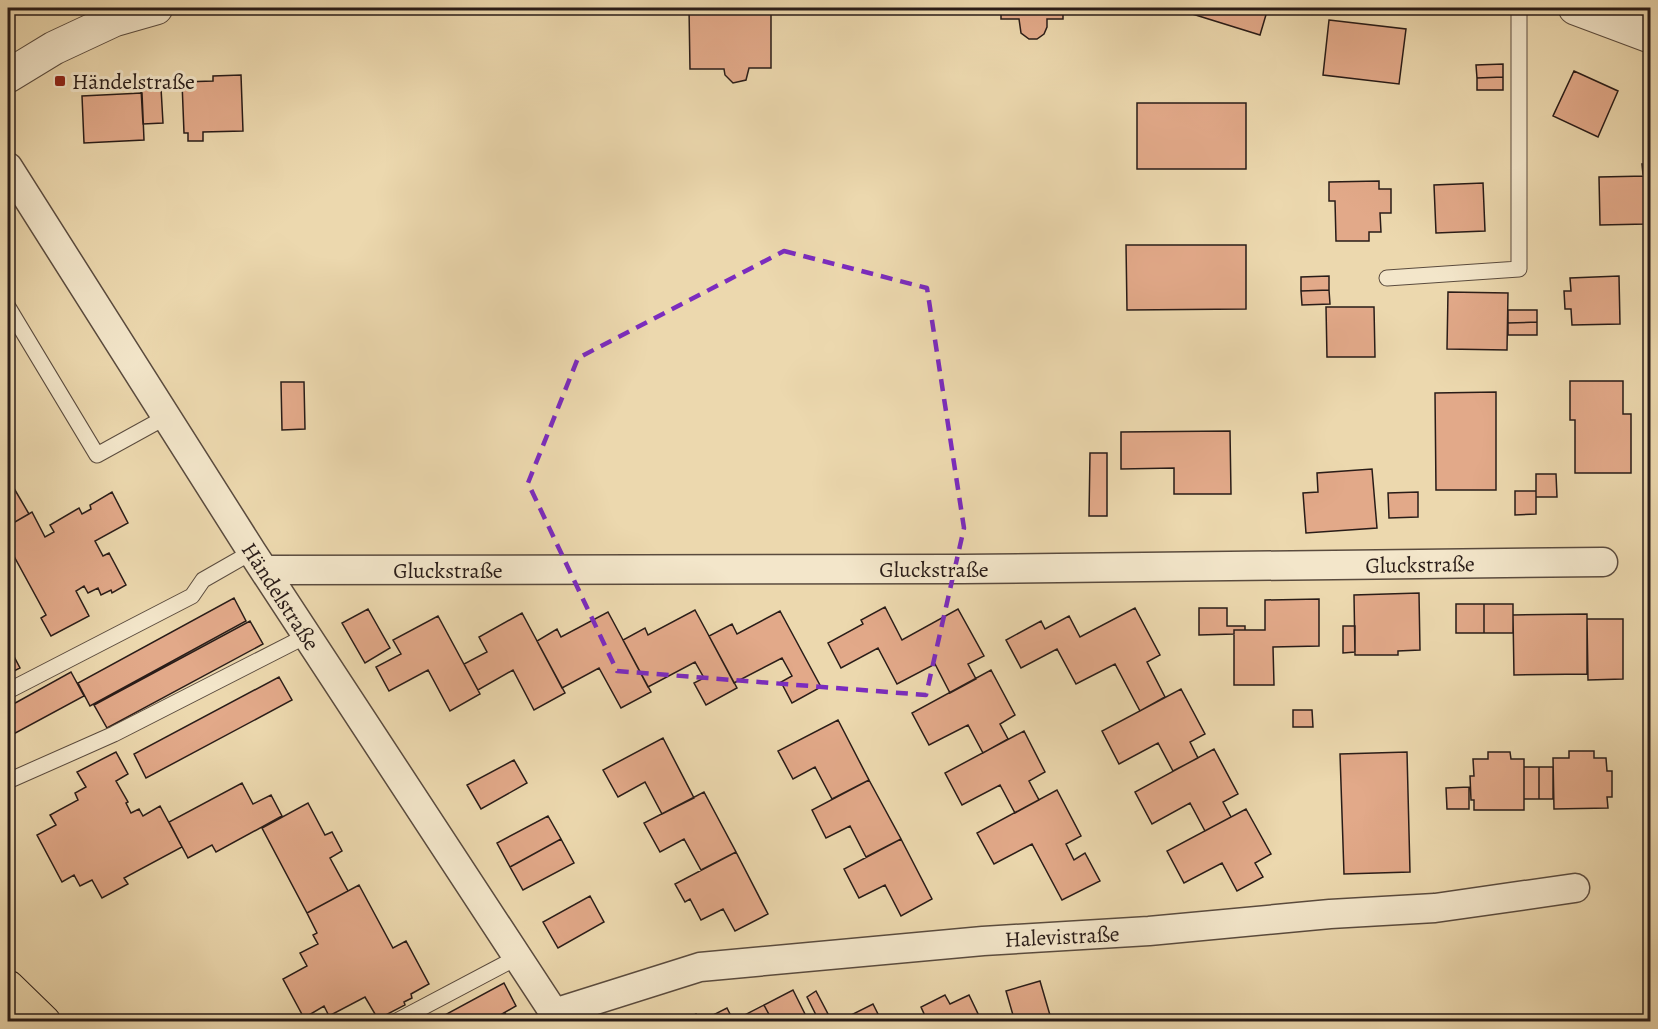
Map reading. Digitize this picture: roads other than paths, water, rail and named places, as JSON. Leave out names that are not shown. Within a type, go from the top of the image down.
[{"type":"highway","points":[[8,987],[44,1022]]},
{"type":"street","points":[[8,76],[114,14],[156,8]]},
{"type":"street","points":[[1575,8],[1650,36]]},
{"type":"street","name":"Händelstraße","points":[[8,167],[258,561],[557,1017]]},
{"type":"street","name":"Gluckstraße","points":[[258,561],[950,570],[1603,562]]},
{"type":"street","name":"Halevistraße","points":[[557,1017],[700,967],[983,941],[1149,931],[1330,914],[1435,908],[1575,888]]},
{"type":"lane","points":[[1387,278],[1519,269],[1519,8]]},
{"type":"lane","points":[[8,307],[97,455],[166,417]]},
{"type":"lane","points":[[8,691],[192,596],[203,580],[258,561]]},
{"type":"lane","points":[[8,781],[114,734],[308,635]]},
{"type":"lane","points":[[395,1022],[518,957]]},
{"type":"place","name":"Händelstraße","points":[[60,81]]}]
